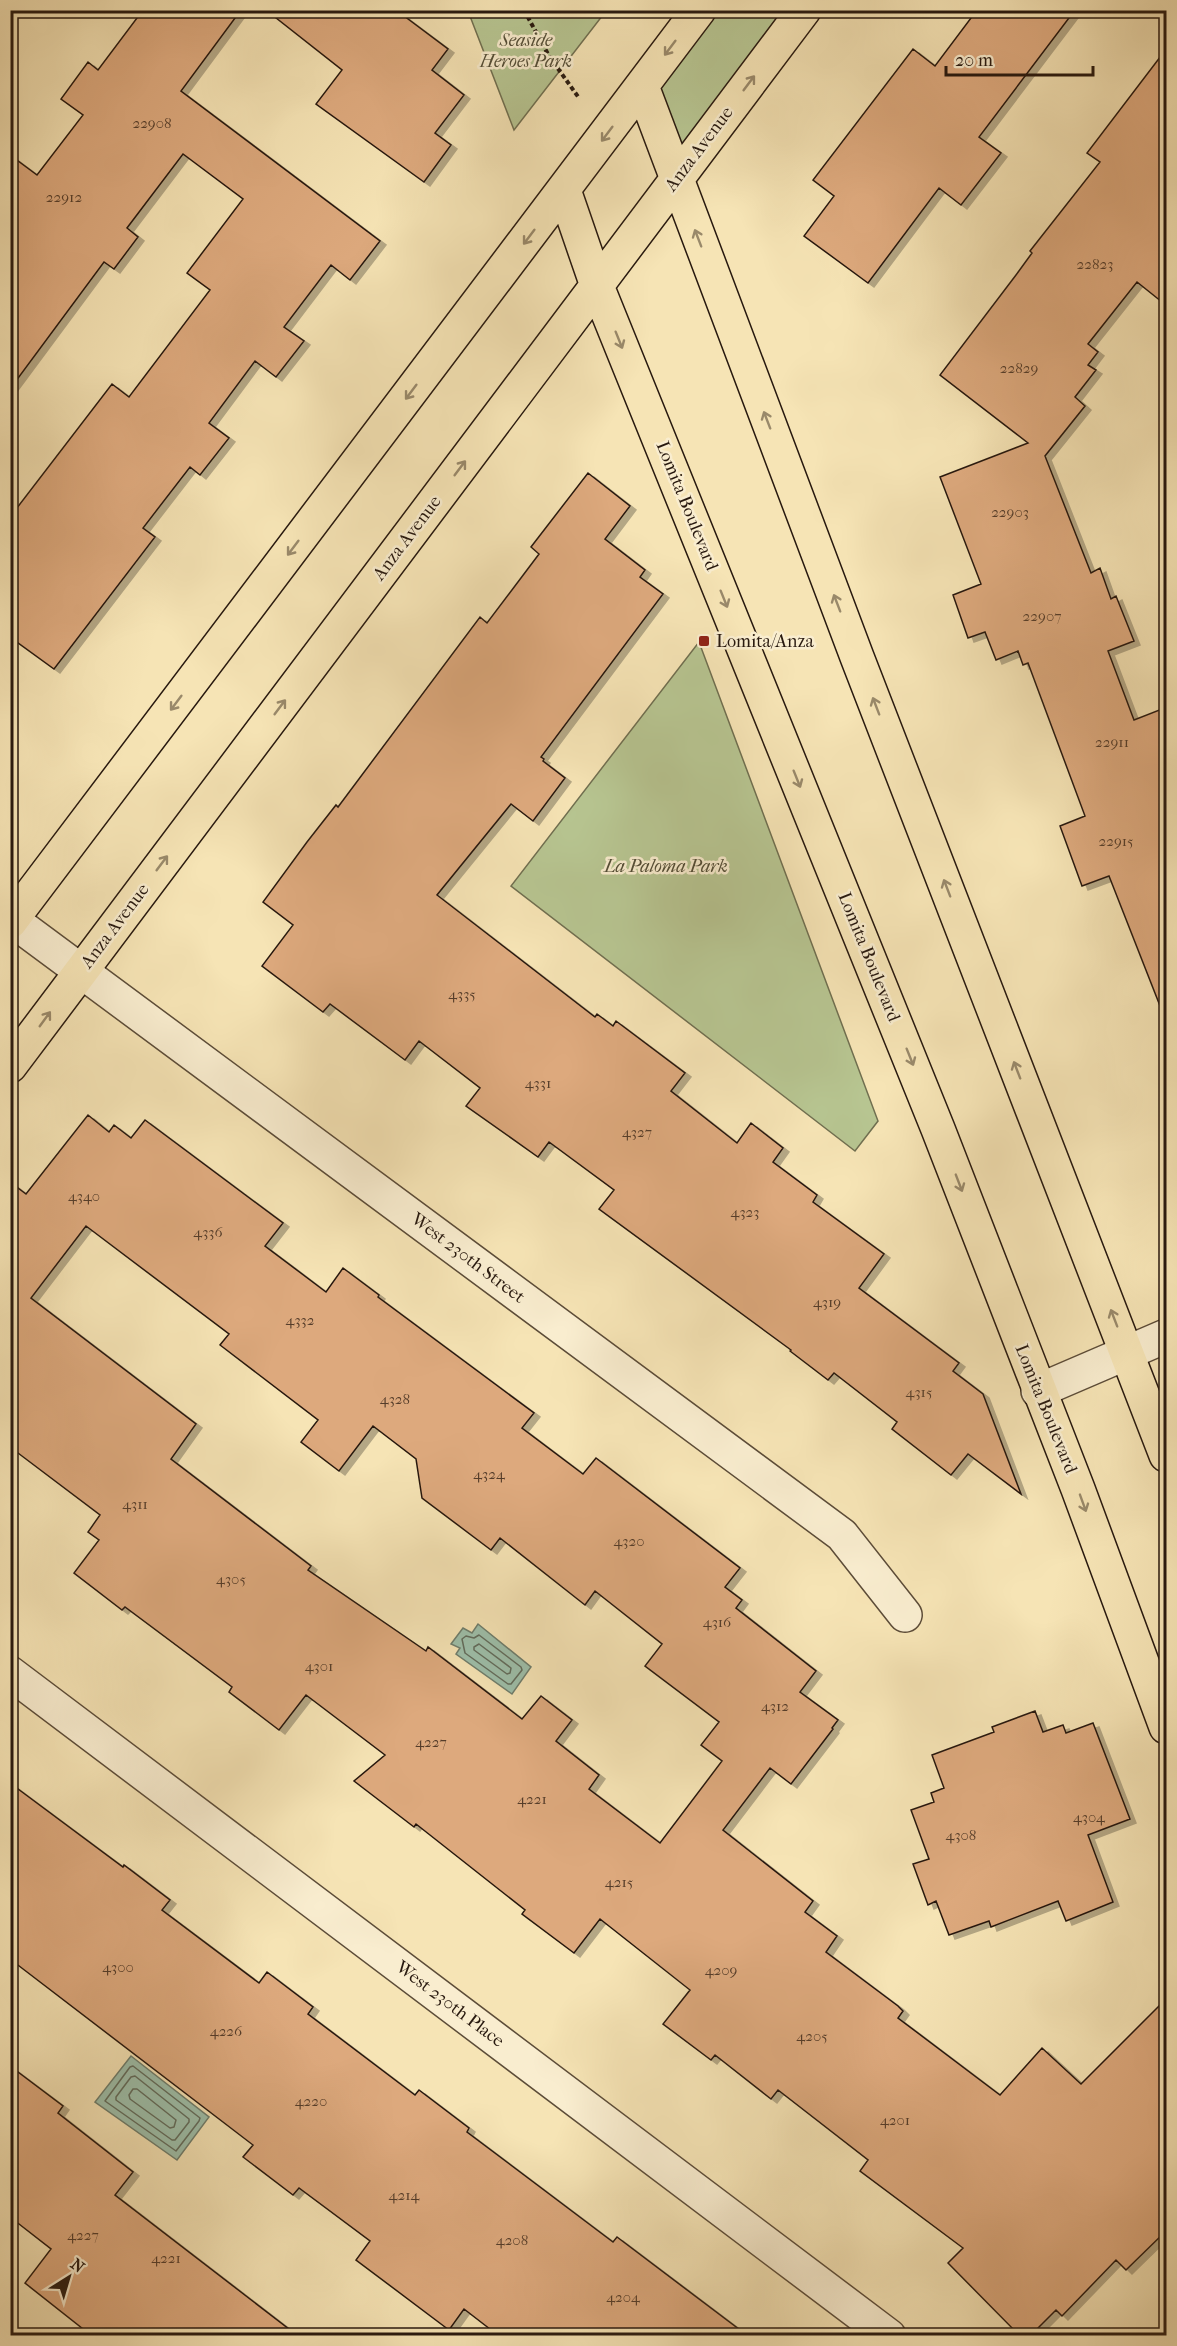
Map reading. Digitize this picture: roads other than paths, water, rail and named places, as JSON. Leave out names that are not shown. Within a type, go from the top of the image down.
[{"type":"main road","points":[[11,921],[699,10]]},
{"type":"main road","name":"Anza Avenue","points":[[10,1066],[804,10]]},
{"type":"main road","points":[[642,87],[857,657],[1167,1455]]},
{"type":"main road","name":"Lomita Boulevard","points":[[564,190],[597,286],[938,1129],[1078,1489],[1167,1727]]},
{"type":"street","name":"West 230th Street","points":[[11,921],[842,1534],[905,1615]]},
{"type":"street","points":[[1038,1390],[1167,1336]]},
{"type":"street","name":"West 230th Place","points":[[10,1673],[889,2336]]},
{"type":"water","points":[[478,1624],[531,1667],[512,1694],[456,1654],[460,1648],[451,1644],[463,1628],[472,1633]]},
{"type":"water","points":[[131,2056],[209,2117],[177,2160],[95,2102]]},
{"type":"place","name":"Lomita/Anza","points":[[704,641]]},
{"type":"park label","name":"Seaside Heroes Park","points":[[526,50]]},
{"type":"park label","name":"La Paloma Park","points":[[666,866]]}]
